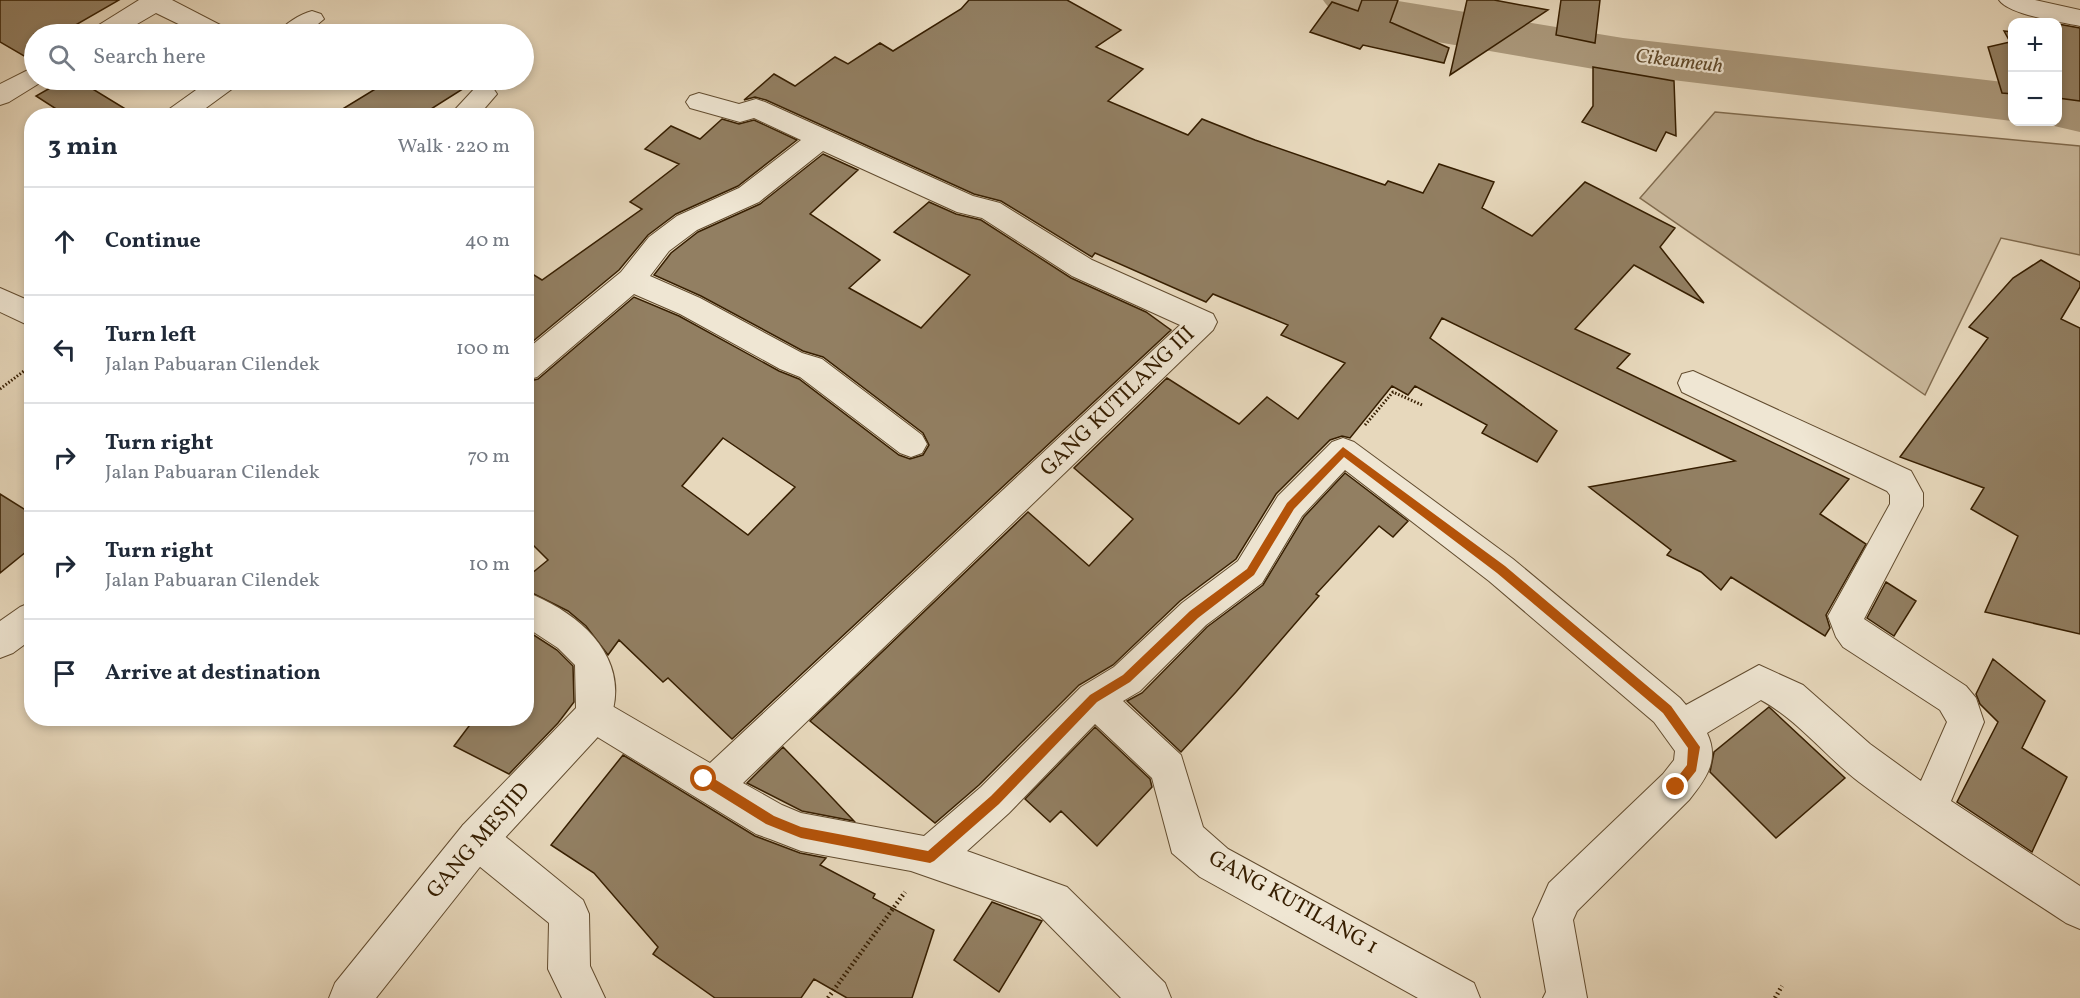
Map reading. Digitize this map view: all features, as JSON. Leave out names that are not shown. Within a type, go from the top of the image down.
[{"type":"street","points":[[2011,0],[2037,9],[2080,18]]},
{"type":"street","points":[[119,24],[156,1],[198,24]]},
{"type":"street","points":[[305,24],[312,19]]},
{"type":"street","points":[[0,96],[24,81]]},
{"type":"street","points":[[188,108],[213,90]]},
{"type":"street","points":[[470,108],[484,94]]},
{"type":"street","points":[[534,361],[631,280],[659,243],[687,223],[749,195],[821,139],[756,108],[740,113],[699,102]]},
{"type":"street","name":"GANG KUTILANG III","points":[[714,785],[1202,322],[1082,268],[990,210],[967,205],[821,139]]},
{"type":"street","points":[[631,280],[690,306],[791,361],[811,368],[911,444]]},
{"type":"street","points":[[0,299],[24,312]]},
{"type":"street","points":[[1693,382],[1899,481],[1907,493],[1906,506],[1846,616],[1848,626],[1856,636],[1953,698],[1963,710],[1966,722],[1928,809]]},
{"type":"street","points":[[930,857],[995,800],[1094,699],[1127,679],[1194,614],[1250,572],[1290,506],[1343,451],[1501,570],[1667,710],[1694,747],[1692,767],[1676,787],[1563,897],[1553,919],[1567,995],[1564,998]]},
{"type":"street","points":[[534,613],[567,633],[590,658],[594,699],[714,785],[770,820],[801,832],[930,857],[1053,901],[1147,997]]},
{"type":"street","points":[[0,642],[24,624]]},
{"type":"street","points":[[1680,729],[1759,682],[1769,685],[1811,714],[1868,766],[1928,809],[2080,909]]},
{"type":"street","name":"GANG MESJID","points":[[350,998],[477,839],[594,699]]},
{"type":"street","name":"GANG KUTILANG 1","points":[[1094,699],[1168,768],[1186,838],[1214,863],[1460,998]]},
{"type":"street","points":[[477,839],[569,914],[569,969],[584,998]]},
{"type":"path","points":[[0,389],[24,371]]},
{"type":"path","points":[[1343,451],[1393,392],[1422,405]]},
{"type":"path","points":[[828,998],[930,857]]},
{"type":"path","points":[[1775,998],[1782,986]]},
{"type":"shaded area","points":[[1715,112],[2080,146],[2080,255],[2001,238],[1925,395],[1640,198]]},
{"type":"building","points":[[0,0],[119,0],[77,24],[24,24],[24,56],[0,42]]},
{"type":"building","points":[[969,0],[1067,0],[1121,30],[1096,47],[1143,69],[1108,101],[1188,135],[1202,119],[1385,185],[1388,181],[1423,193],[1439,164],[1494,182],[1482,208],[1532,236],[1585,182],[1675,228],[1660,247],[1704,303],[1634,265],[1575,329],[1630,354],[1617,368],[1849,479],[1820,514],[1866,544],[1826,615],[1830,628],[1825,636],[1731,577],[1721,590],[1701,572],[1667,555],[1671,550],[1589,487],[1735,461],[1442,318],[1430,338],[1557,431],[1537,462],[1482,433],[1487,425],[1415,386],[1408,395],[1392,386],[1350,438],[1342,436],[1330,440],[1276,494],[1236,559],[1180,601],[1113,665],[1079,685],[979,785],[935,823],[810,721],[1028,512],[1089,566],[1133,519],[1074,468],[1167,378],[1239,424],[1267,397],[1298,419],[1345,363],[1281,335],[1288,325],[1213,294],[1206,302],[1095,253],[1092,257],[1001,201],[974,194],[766,100],[755,97],[744,100],[774,74],[795,86],[835,57],[848,64],[880,43],[893,51],[961,9]]},
{"type":"building","points":[[1362,0],[1398,0],[1390,22],[1449,48],[1444,63],[1363,45],[1360,49],[1310,32],[1332,2],[1358,11]]},
{"type":"building","points":[[1467,0],[1494,0],[1548,10],[1450,75]]},
{"type":"building","points":[[1561,0],[1600,0],[1595,43],[1556,35]]},
{"type":"building","points":[[2062,25],[2080,28],[2080,101],[2062,99]]},
{"type":"building","points":[[2008,42],[2008,94],[2002,93],[1988,47]]},
{"type":"building","points":[[1593,67],[1674,81],[1676,136],[1666,132],[1656,151],[1582,122],[1593,106]]},
{"type":"building","points":[[46,90],[94,90],[124,108],[55,108],[36,96]]},
{"type":"building","points":[[374,90],[461,90],[433,108],[344,108]]},
{"type":"building","points":[[722,119],[739,124],[754,120],[797,140],[738,186],[676,214],[648,235],[619,270],[534,340],[534,275],[542,280],[642,209],[630,202],[679,164],[645,149],[671,126],[700,139]]},
{"type":"building","points":[[823,154],[858,170],[810,214],[880,260],[849,288],[921,328],[970,275],[894,232],[929,202],[956,214],[981,220],[1071,278],[1146,312],[1171,330],[732,739],[668,678],[663,682],[619,640],[608,655],[586,626],[568,611],[534,594],[534,571],[548,560],[534,546],[534,380],[634,297],[679,316],[779,371],[799,379],[899,455],[910,459],[923,455],[929,445],[923,433],[823,357],[803,351],[701,296],[654,275],[671,253],[698,232],[760,204]],"holes":[[[723,438],[795,487],[748,535],[682,486]]]},
{"type":"building","points":[[2041,260],[2080,282],[2080,287],[2061,319],[2080,328],[2080,634],[1985,612],[2018,536],[1971,509],[1984,488],[1900,457],[1988,338],[1969,327],[2013,278]]},
{"type":"building","points":[[1345,473],[1408,521],[1393,537],[1379,526],[1316,594],[1319,596],[1181,752],[1127,701],[1142,693],[1207,627],[1263,585],[1304,517]]},
{"type":"building","points":[[0,494],[24,509],[24,554],[0,573]]},
{"type":"building","points":[[1886,582],[1916,601],[1894,636],[1867,618]]},
{"type":"building","points":[[534,635],[557,650],[573,666],[574,702],[558,723],[509,774],[454,746],[469,726],[534,726]]},
{"type":"building","points":[[1993,659],[2045,701],[2022,748],[2067,777],[2032,852],[1957,802],[1998,722],[1980,704],[1976,694]]},
{"type":"building","points":[[1769,707],[1845,778],[1776,838],[1710,772],[1714,752]]},
{"type":"building","points":[[1095,727],[1150,779],[1152,787],[1097,846],[1061,811],[1050,822],[1025,799]]},
{"type":"building","points":[[783,747],[854,821],[802,811],[747,783]]},
{"type":"building","points":[[623,755],[755,836],[800,853],[826,858],[820,865],[875,894],[873,898],[934,930],[912,998],[847,998],[814,979],[801,998],[715,998],[653,954],[658,947],[594,873],[551,845]]},
{"type":"building","points":[[992,902],[1042,921],[999,992],[954,960]]},
{"type":"waterway","name":"Cikeumeuh","points":[[1350,0],[1379,15],[1623,56],[2008,102]]},
{"type":"waterway","name":"Cikeumeuh","points":[[2062,110],[2080,112]]},
{"type":"route","points":[[704,779],[770,820],[801,832],[910,851],[930,857],[995,800],[1094,699],[1127,679],[1194,614],[1250,572],[1290,506],[1343,451],[1501,570],[1667,710],[1694,747],[1692,767],[1676,787]]}]
